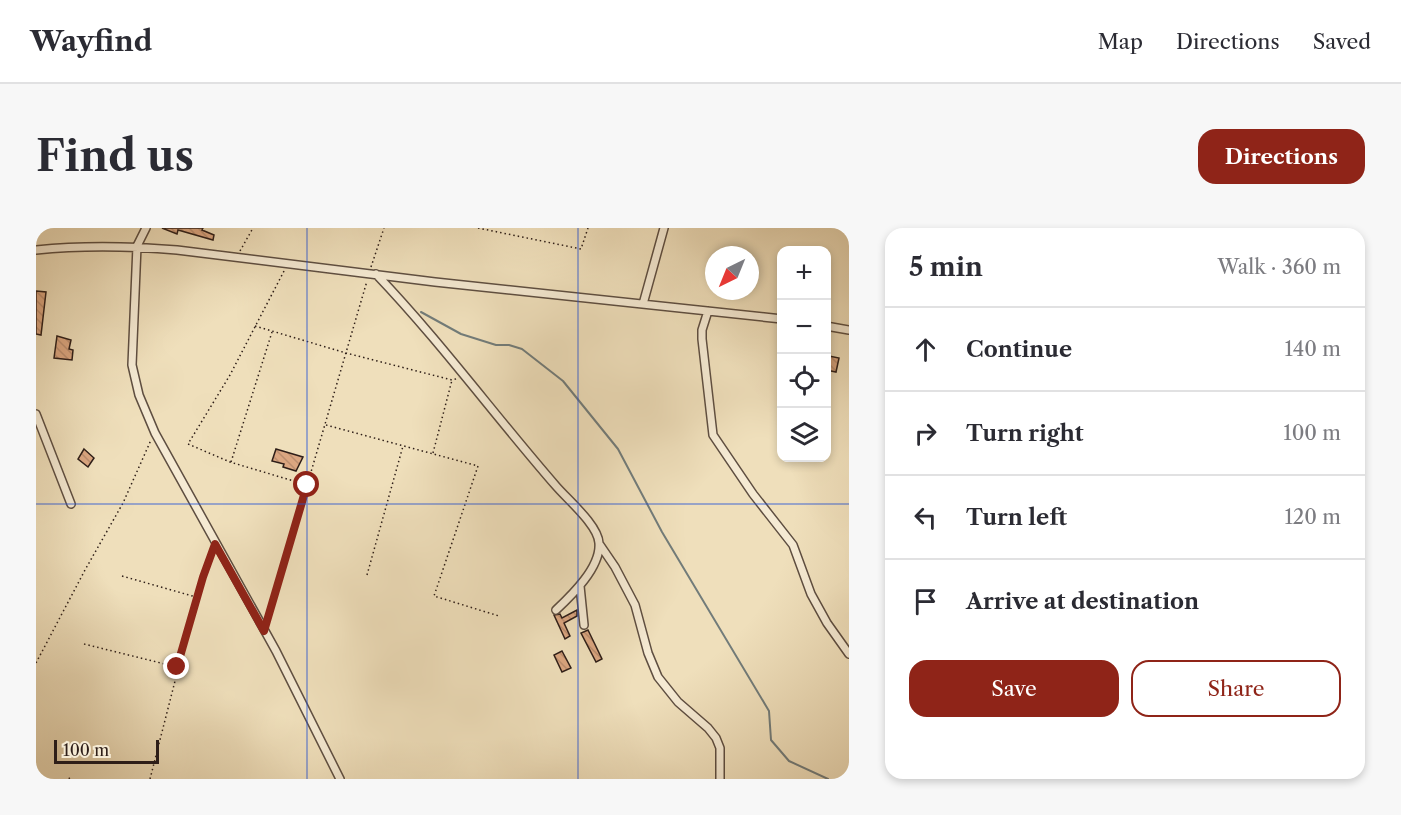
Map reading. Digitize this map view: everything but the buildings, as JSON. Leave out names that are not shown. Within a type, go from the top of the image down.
[{"type":"street","points":[[144,228],[137,246],[132,365],[139,395],[155,433],[264,631],[340,779]]},
{"type":"street","points":[[644,304],[664,228]]},
{"type":"street","points":[[36,250],[137,246],[287,265],[777,318]]},
{"type":"street","points":[[372,274],[465,377],[543,472],[594,528],[600,545],[615,567],[635,605],[648,653],[658,677],[678,702],[716,738],[720,748],[720,779]]},
{"type":"street","points":[[708,311],[702,330],[702,339],[713,435],[759,503],[794,545],[811,594],[827,623],[849,654]]},
{"type":"street","points":[[831,327],[849,330]]},
{"type":"street","points":[[36,414],[39,430],[71,504]]},
{"type":"street","points":[[556,610],[580,586],[594,565],[600,545]]},
{"type":"street","points":[[580,586],[584,625]]},
{"type":"path","points":[[237,257],[253,228]]},
{"type":"path","points":[[264,631],[384,228]]},
{"type":"path","points":[[478,228],[581,249],[588,228]]},
{"type":"path","points":[[287,265],[230,375],[188,444],[230,462],[307,485]]},
{"type":"path","points":[[255,326],[346,353],[452,380],[465,377]]},
{"type":"path","points":[[230,462],[272,332]]},
{"type":"path","points":[[432,454],[452,380]]},
{"type":"path","points":[[325,425],[478,466],[434,596],[499,615]]},
{"type":"path","points":[[36,663],[123,503],[155,433]]},
{"type":"path","points":[[367,575],[403,446]]},
{"type":"path","points":[[150,779],[177,667],[215,544]]},
{"type":"path","points":[[122,576],[197,598]]},
{"type":"path","points":[[84,644],[177,667]]},
{"type":"waterway","points":[[421,312],[461,334],[496,345],[509,345],[522,349],[563,381],[618,449],[662,532],[769,711],[771,740],[789,761],[828,779]]},
{"type":"route","points":[[177,667],[215,544],[264,631],[307,485]]}]
